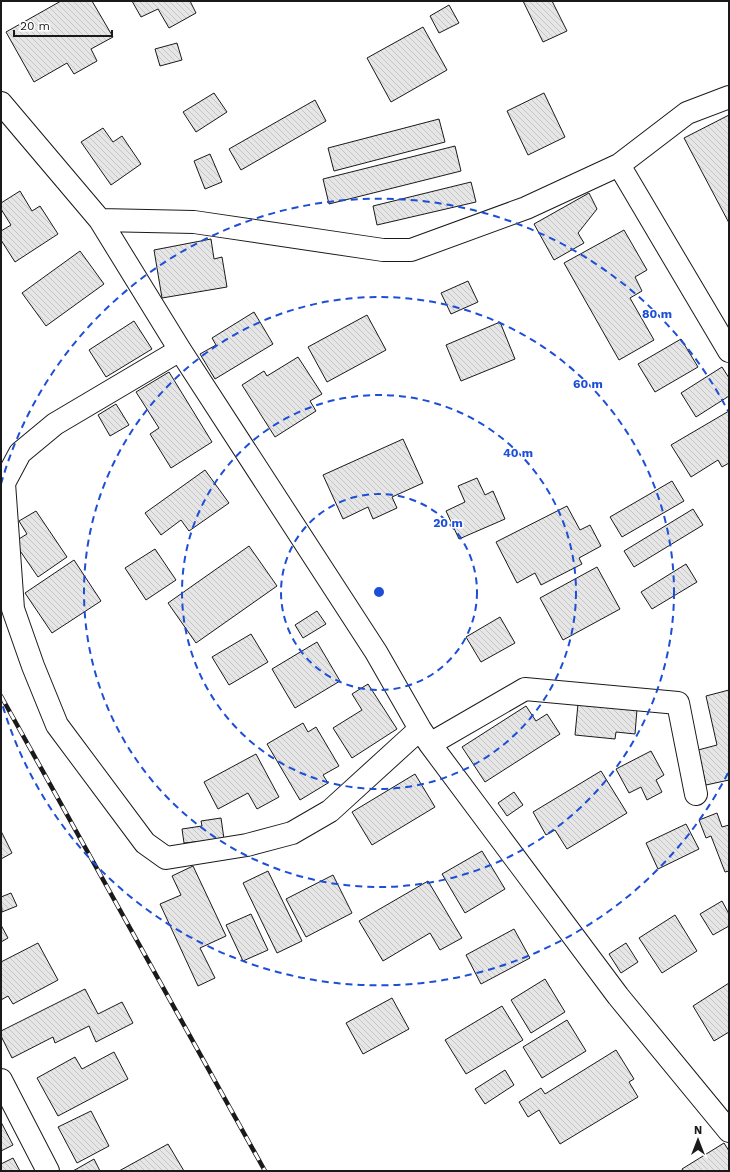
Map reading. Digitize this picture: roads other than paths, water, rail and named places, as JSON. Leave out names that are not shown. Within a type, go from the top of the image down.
[{"type":"street","points":[[100,220],[194,222],[383,250],[411,250],[526,208],[619,165],[687,113],[729,97]]},
{"type":"street","points":[[1,103],[100,220],[180,350],[376,652],[425,737],[618,996],[729,1131]]},
{"type":"street","points":[[619,165],[729,351]]},
{"type":"street","points":[[180,350],[55,424],[20,453],[4,483],[13,609],[33,666],[57,725],[145,843],[166,858],[247,844],[292,832],[330,811],[425,737],[525,689],[678,703],[696,794]]},
{"type":"street","points":[[1,1080],[48,1171]]},
{"type":"railway","points":[[1,696],[265,1171]]}]
